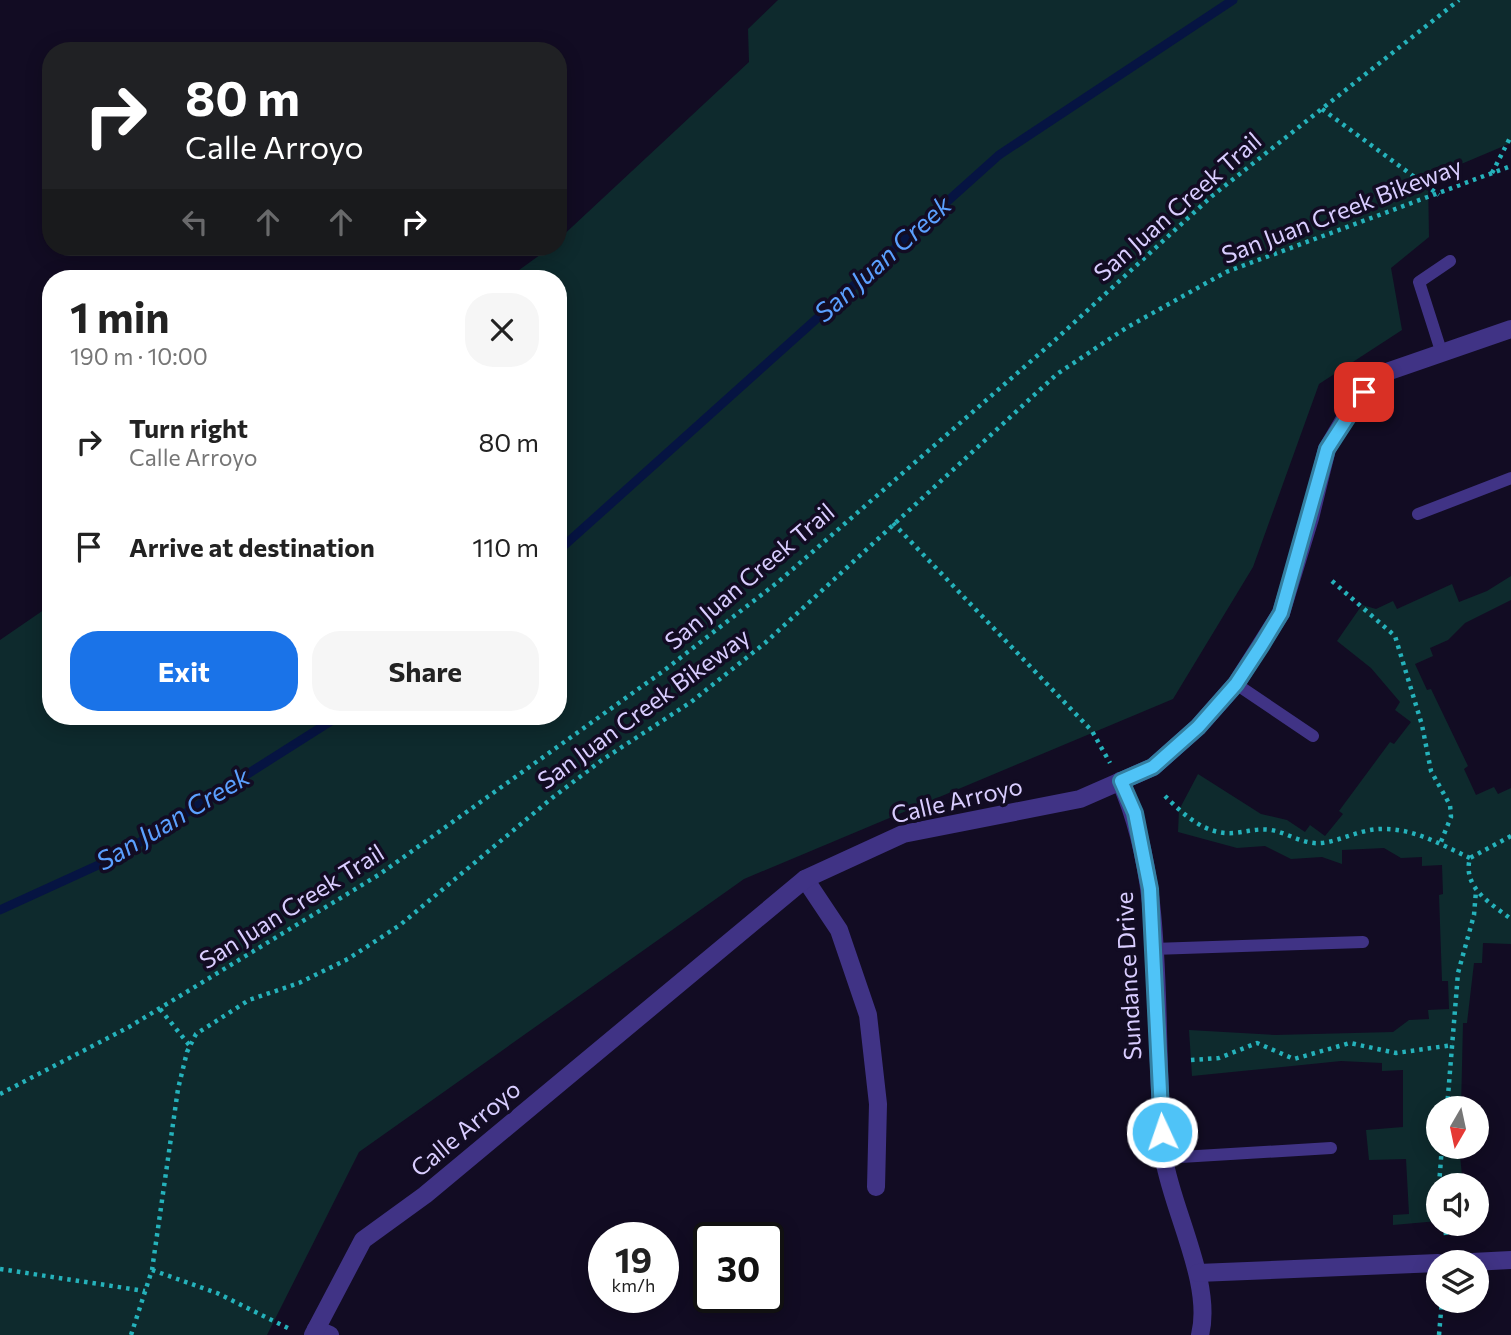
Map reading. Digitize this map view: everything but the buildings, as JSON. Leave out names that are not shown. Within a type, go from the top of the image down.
[{"type":"street","name":"Calle Arroyo","points":[[315,1334],[363,1240],[425,1195],[805,878],[903,834],[1080,799],[1153,767],[1198,727],[1236,684],[1281,613],[1327,449],[1350,410],[1378,375],[1511,329]]},
{"type":"street","name":"Sundance Drive","points":[[1121,781],[1135,813],[1150,889],[1164,1158],[1179,1217],[1198,1273],[1200,1335]]},
{"type":"street","points":[[805,878],[839,929],[868,1015],[878,1104],[876,1188]]},
{"type":"street","points":[[1489,1261],[1511,1260]]},
{"type":"street","points":[[1198,1273],[1426,1264]]},
{"type":"lane","points":[[1442,354],[1419,282],[1450,261]]},
{"type":"lane","points":[[1418,514],[1511,478]]},
{"type":"lane","points":[[1236,684],[1313,736]]},
{"type":"lane","points":[[1153,949],[1363,942]]},
{"type":"lane","points":[[1164,1158],[1331,1148]]},
{"type":"path","name":"San Juan Creek Trail","points":[[0,1094],[160,1009],[380,874],[576,735],[778,582],[1043,350],[1212,196],[1459,0]]},
{"type":"path","points":[[1322,108],[1439,195]]},
{"type":"path","points":[[1492,174],[1511,136]]},
{"type":"path","name":"San Juan Creek Bikeway","points":[[131,1335],[152,1270],[178,1089],[196,1034],[212,1021],[250,1000],[299,983],[348,958],[400,925],[552,798],[602,760],[691,702],[754,652],[1057,374],[1126,328],[1226,272],[1359,220],[1439,195],[1511,166]]},
{"type":"path","points":[[893,523],[1092,731],[1121,781]]},
{"type":"path","points":[[1332,581],[1395,636],[1422,724],[1431,771],[1450,805],[1451,817],[1440,844]]},
{"type":"path","points":[[1165,796],[1186,817],[1223,833],[1273,830],[1291,838],[1319,844],[1364,829],[1388,828],[1440,844],[1471,858]]},
{"type":"path","points":[[1448,1096],[1458,973],[1474,915],[1476,891],[1467,870],[1471,858],[1511,836]]},
{"type":"path","points":[[1476,891],[1511,919]]},
{"type":"path","points":[[160,1009],[190,1046]]},
{"type":"path","points":[[1191,1060],[1219,1058],[1257,1043],[1294,1059],[1350,1043],[1396,1054],[1453,1045]]},
{"type":"path","points":[[0,1269],[145,1291]]},
{"type":"path","points":[[152,1270],[217,1293],[315,1334]]},
{"type":"path","points":[[1439,1335],[1441,1313]]},
{"type":"green space","points":[[778,0],[1511,0],[1511,143],[1428,178],[1429,237],[1391,268],[1402,330],[1319,384],[1253,567],[1173,699],[744,879],[359,1152],[267,1335],[0,1335],[0,640],[42,611],[42,725],[567,725],[567,270],[519,270],[539,256],[567,256],[567,232],[749,62],[748,29]]},
{"type":"green space","points":[[1511,576],[1511,600],[1465,623],[1448,640],[1430,648],[1433,656],[1415,664],[1427,690],[1431,689],[1468,766],[1464,769],[1476,795],[1494,787],[1498,794],[1511,788],[1511,944],[1483,943],[1482,963],[1474,963],[1467,1023],[1463,1023],[1461,1096],[1426,1096],[1426,1159],[1460,1159],[1462,1173],[1426,1173],[1426,1222],[1393,1225],[1393,1215],[1409,1214],[1406,1159],[1369,1160],[1366,1130],[1403,1127],[1403,1070],[1382,1071],[1382,1063],[1341,1061],[1192,1076],[1189,1030],[1275,1035],[1393,1032],[1409,1020],[1429,1019],[1428,1010],[1449,1009],[1448,981],[1442,981],[1439,895],[1443,894],[1442,865],[1422,866],[1422,857],[1401,858],[1384,848],[1342,850],[1342,864],[1322,857],[1291,859],[1265,846],[1237,848],[1178,832],[1179,810],[1198,774],[1261,814],[1287,820],[1305,832],[1310,825],[1325,836],[1343,814],[1339,811],[1390,742],[1394,744],[1411,722],[1395,710],[1400,702],[1371,668],[1337,641],[1362,605],[1376,609],[1393,601],[1397,609],[1452,584],[1459,602],[1487,591]]},
{"type":"waterway","name":"San Juan Creek","points":[[567,543],[999,155],[1233,0]]},
{"type":"waterway","name":"San Juan Creek","points":[[0,910],[118,856],[325,725]]},
{"type":"route","points":[[1162,1132],[1150,889],[1135,813],[1121,781],[1153,767],[1198,727],[1236,684],[1261,646],[1281,613],[1310,518],[1327,449],[1364,392]]}]
